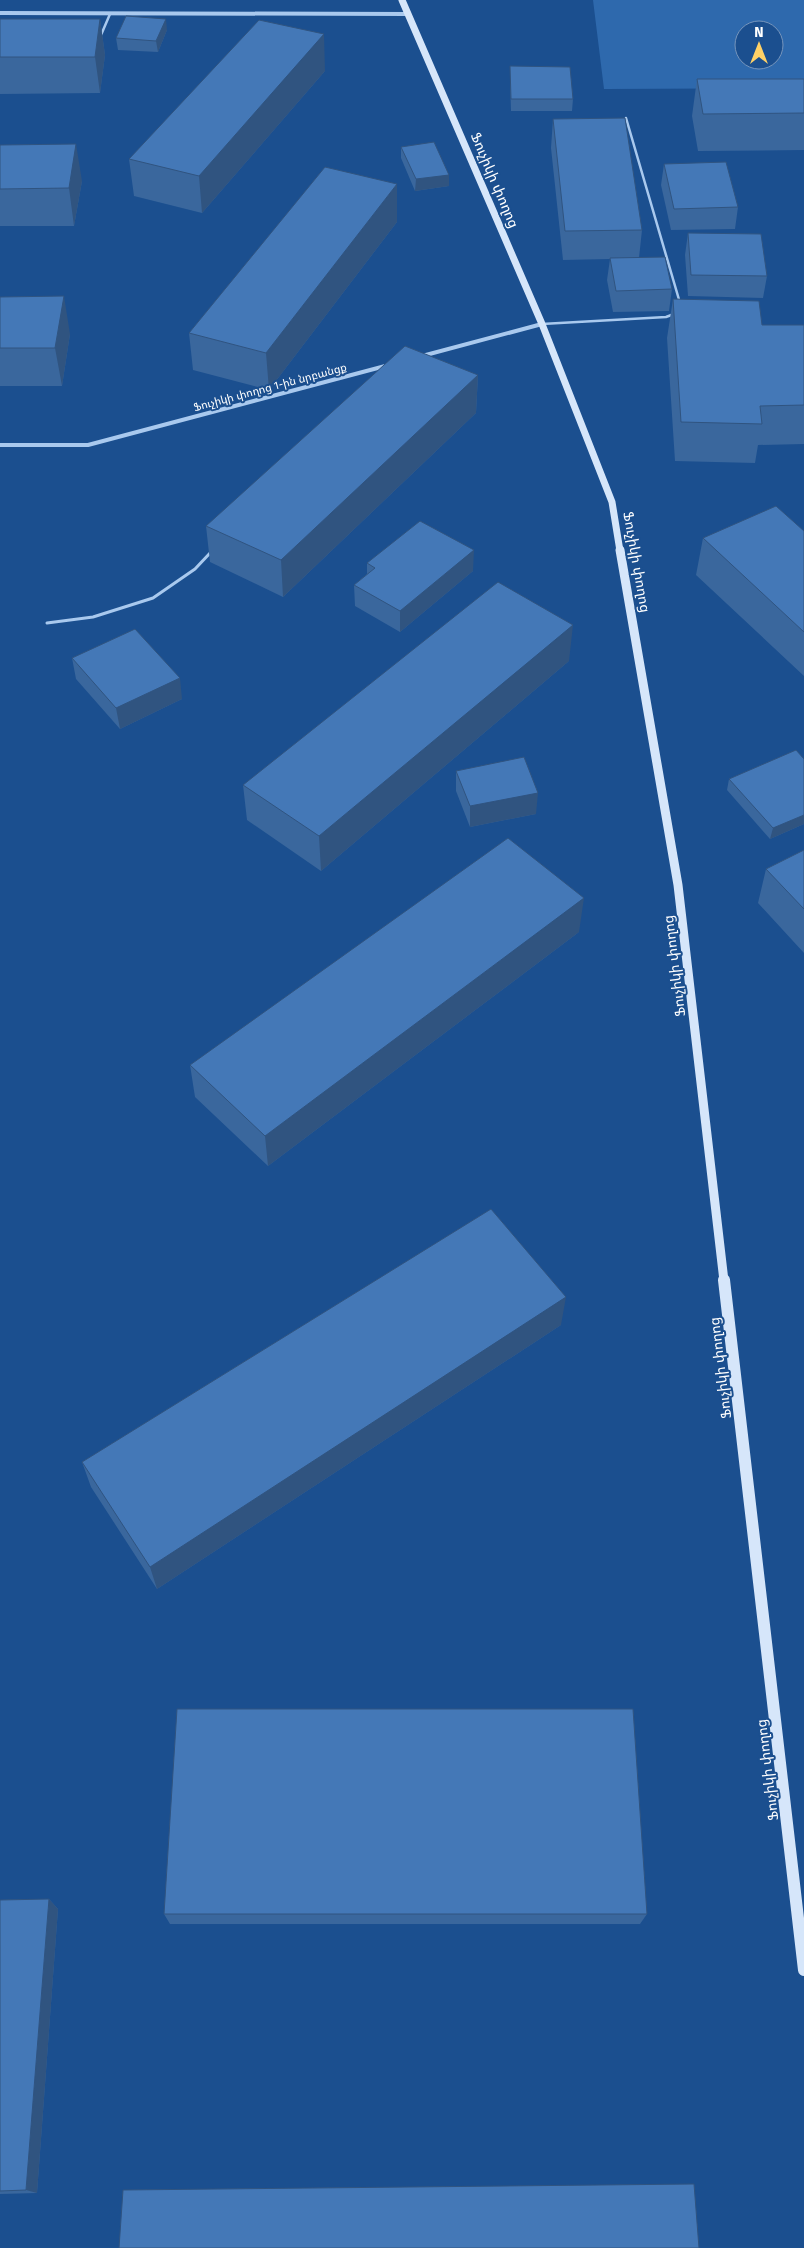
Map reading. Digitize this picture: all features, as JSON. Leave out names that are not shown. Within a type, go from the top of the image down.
[{"type":"street","name":"Ֆուչիկի փողոց","points":[[402,0],[542,324],[612,502],[678,885],[804,1970]]},
{"type":"street","points":[[0,14],[408,14]]},
{"type":"street","points":[[418,357],[542,324]]},
{"type":"street","name":"Ֆուչիկի փողոց 1-ին նրբանցք","points":[[0,445],[88,445],[391,364]]},
{"type":"lane","points":[[99,40],[110,14]]},
{"type":"lane","points":[[626,118],[681,307]]},
{"type":"lane","points":[[542,324],[666,317],[674,314]]},
{"type":"lane","points":[[384,372],[391,364]]},
{"type":"lane","points":[[48,623],[93,617],[153,598],[195,569],[215,548]]},
{"type":"shaded area","points":[[593,0],[804,0],[804,88],[604,89]]},
{"type":"building","points":[[126,16],[166,19],[156,41],[116,38]]},
{"type":"building","points":[[0,19],[100,19],[95,57],[0,57]]},
{"type":"building","points":[[259,20],[324,34],[199,176],[129,159]]},
{"type":"building","points":[[510,66],[570,67],[573,99],[511,99]]},
{"type":"building","points":[[697,79],[804,79],[804,113],[703,114]]},
{"type":"building","points":[[625,118],[642,230],[565,231],[553,119]]},
{"type":"building","points":[[434,142],[449,175],[416,179],[401,147]]},
{"type":"building","points":[[76,144],[69,188],[0,189],[0,145]]},
{"type":"building","points":[[726,162],[738,207],[674,209],[664,164]]},
{"type":"building","points":[[325,167],[397,184],[266,353],[189,333]]},
{"type":"building","points":[[688,233],[761,234],[767,276],[691,275]]},
{"type":"building","points":[[665,257],[672,289],[616,291],[610,258]]},
{"type":"building","points":[[64,296],[55,348],[0,348],[0,297]]},
{"type":"building","points":[[673,299],[759,301],[762,325],[804,325],[804,405],[760,406],[762,424],[681,422]]},
{"type":"building","points":[[405,346],[478,375],[281,560],[206,526]]},
{"type":"building","points":[[776,506],[804,531],[804,632],[703,538]]},
{"type":"building","points":[[420,521],[474,550],[400,611],[354,585],[375,568],[367,563]]},
{"type":"building","points":[[498,582],[573,625],[319,836],[243,785]]},
{"type":"building","points":[[135,629],[180,678],[116,708],[72,658]]},
{"type":"building","points":[[796,750],[804,759],[804,815],[773,828],[729,779]]},
{"type":"building","points":[[524,757],[538,793],[470,806],[456,771]]},
{"type":"building","points":[[508,838],[584,898],[265,1136],[190,1065]]},
{"type":"building","points":[[804,850],[804,909],[766,869]]},
{"type":"building","points":[[491,1209],[566,1297],[150,1567],[82,1462]]},
{"type":"building","points":[[177,1709],[633,1709],[647,1914],[164,1914]]},
{"type":"building","points":[[49,1899],[26,2190],[0,2191],[0,1900]]},
{"type":"building","points":[[694,2184],[699,2248],[119,2248],[123,2190]]}]
